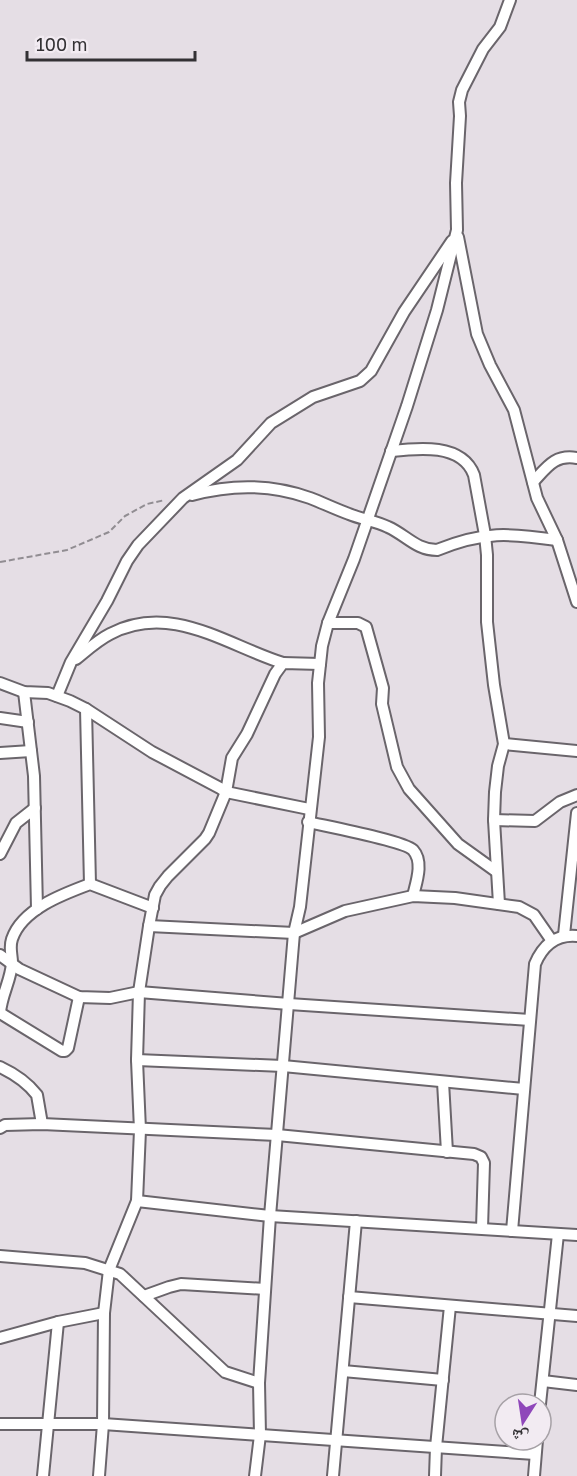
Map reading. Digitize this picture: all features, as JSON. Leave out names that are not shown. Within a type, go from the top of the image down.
[{"type":"street","points":[[510,0],[500,27],[483,49],[462,90],[459,102],[456,234],[477,334],[490,365],[514,410],[537,498],[557,540],[577,602]]},
{"type":"street","points":[[255,1476],[260,1436],[259,1383],[270,1216],[294,933],[300,907],[320,722],[320,664],[328,622],[354,560],[407,406],[437,310],[456,234]]},
{"type":"street","points":[[57,696],[71,662],[138,545],[183,498],[237,460],[271,423],[314,397],[360,381],[371,371],[404,312],[456,234]]},
{"type":"street","points":[[391,450],[428,448],[464,460],[471,466],[485,535],[487,622],[504,744],[498,766],[494,820],[499,904]]},
{"type":"street","points":[[533,482],[560,457],[577,458]]},
{"type":"street","points":[[183,498],[230,487],[266,488],[290,492],[391,528],[415,545],[431,550],[485,535],[513,534],[557,540]]},
{"type":"street","points":[[71,662],[110,634],[132,625],[152,621],[190,627],[283,663],[320,664]]},
{"type":"street","points":[[328,622],[358,623],[366,627],[383,688],[382,704],[398,767],[409,789],[458,844],[497,872]]},
{"type":"street","points":[[99,1476],[103,1424],[104,1313],[109,1270],[137,1201],[140,1130],[137,1060],[139,992],[155,895],[164,881],[205,839],[226,792],[232,758],[247,734],[275,674],[283,663]]},
{"type":"street","points":[[0,683],[24,692],[42,692],[57,696],[86,709],[152,752],[226,792],[309,809]]},
{"type":"street","points":[[24,692],[31,751],[37,909]]},
{"type":"street","points":[[86,709],[90,884]]},
{"type":"street","points":[[0,718],[28,722]]},
{"type":"street","points":[[504,744],[577,751]]},
{"type":"street","points":[[0,753],[31,751]]},
{"type":"street","points":[[494,820],[535,821],[560,802],[577,795]]},
{"type":"street","points":[[0,854],[16,823],[34,808]]},
{"type":"street","points":[[564,935],[577,813]]},
{"type":"street","points":[[308,822],[410,848],[414,851],[419,867],[413,896]]},
{"type":"street","points":[[79,997],[65,1052],[0,1013],[12,962],[10,947],[17,929],[37,909],[54,898],[90,884],[153,908]]},
{"type":"street","points":[[149,926],[294,933],[345,912],[413,896],[455,898],[519,907],[534,915],[552,941]]},
{"type":"street","points":[[512,1231],[535,964],[539,953],[552,941],[564,935],[577,936]]},
{"type":"street","points":[[0,955],[19,969],[79,997],[110,998],[139,992],[530,1020]]},
{"type":"street","points":[[137,1060],[283,1066],[524,1089]]},
{"type":"street","points":[[0,1067],[16,1074],[37,1095],[42,1124]]},
{"type":"street","points":[[443,1082],[447,1152]]},
{"type":"street","points":[[0,1128],[5,1125],[42,1124],[277,1135],[474,1154],[481,1157],[484,1163],[482,1228]]},
{"type":"street","points":[[137,1201],[270,1216],[577,1235]]},
{"type":"street","points":[[335,1475],[356,1221]]},
{"type":"street","points":[[542,1392],[558,1234]]},
{"type":"street","points":[[0,1256],[85,1263],[120,1274],[225,1372],[259,1383]]},
{"type":"street","points":[[144,1296],[181,1284],[266,1289]]},
{"type":"street","points":[[350,1297],[577,1316]]},
{"type":"street","points":[[435,1476],[450,1306]]},
{"type":"street","points":[[0,1338],[58,1322],[104,1313]]},
{"type":"street","points":[[43,1476],[58,1322]]},
{"type":"street","points":[[343,1371],[443,1380]]},
{"type":"street","points":[[543,1381],[577,1385]]},
{"type":"street","points":[[0,1424],[103,1424],[535,1454],[534,1476]]},
{"type":"path","points":[[0,562],[67,550],[109,532],[124,516],[147,504],[183,498]]}]
